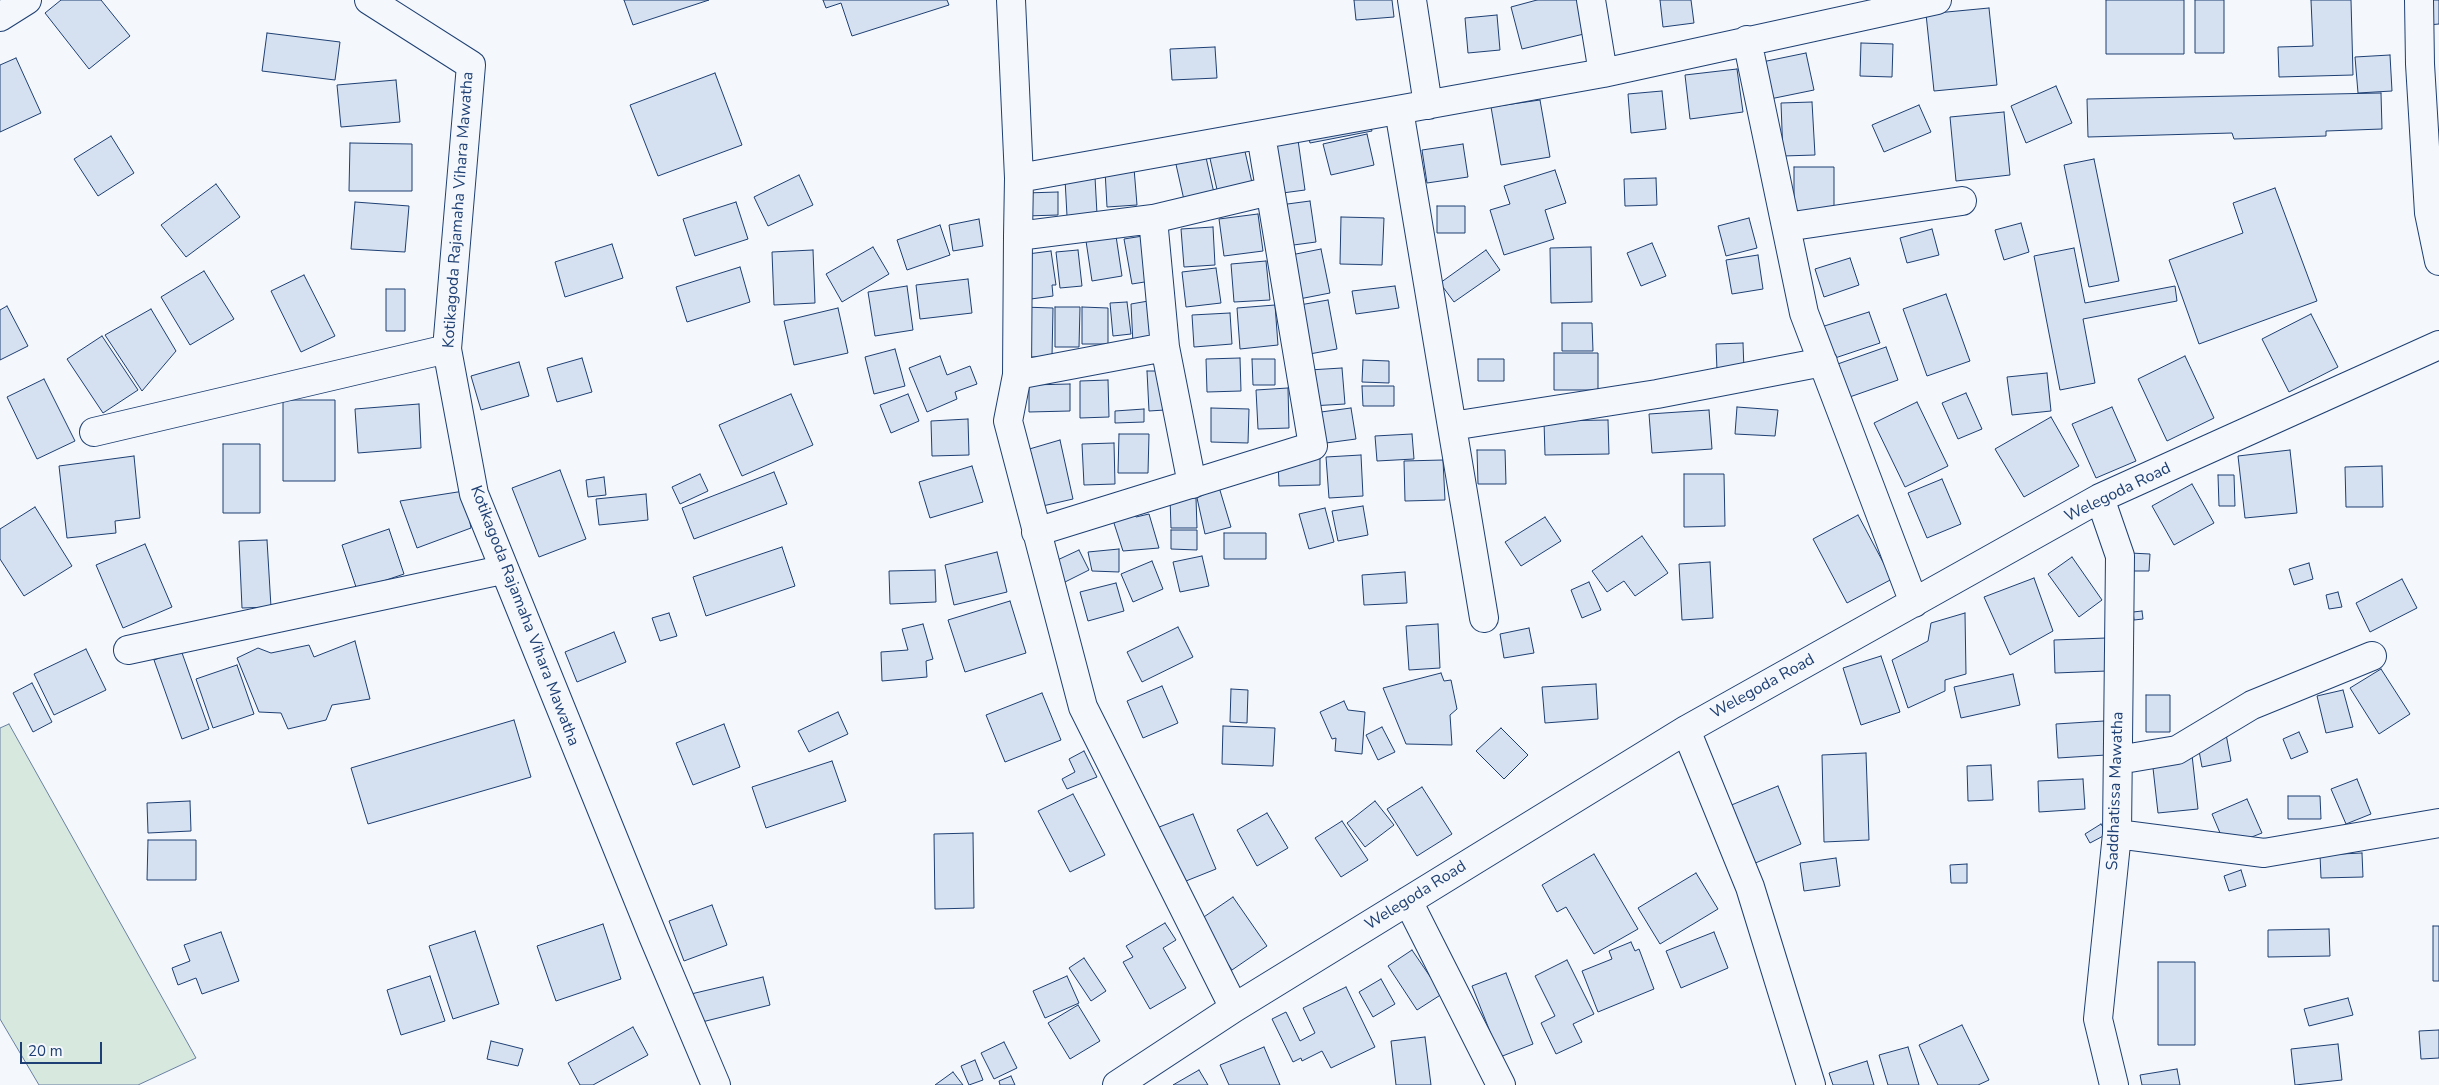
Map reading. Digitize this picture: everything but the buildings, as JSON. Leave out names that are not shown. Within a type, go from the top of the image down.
[{"type":"street","points":[[0,17],[27,0]]},
{"type":"street","name":"Kotikagoda Rajamaha Vihara Mawatha","points":[[369,0],[471,64],[447,349],[474,494],[502,570],[716,1085]]},
{"type":"street","points":[[1011,0],[1019,178],[1017,375],[1008,421],[1083,707],[1234,1008]]},
{"type":"street","points":[[1412,0],[1428,105]]},
{"type":"street","points":[[1591,0],[1603,73]]},
{"type":"street","points":[[1019,178],[1603,73],[1937,0]]},
{"type":"street","points":[[2419,0],[2430,62],[2429,213],[2439,261]]},
{"type":"street","points":[[1747,40],[1804,313],[1914,602]]},
{"type":"street","points":[[1399,110],[1484,618]]},
{"type":"street","points":[[1036,532],[1313,446],[1260,135]]},
{"type":"street","points":[[1018,236],[1153,219],[1270,191]]},
{"type":"street","points":[[1786,227],[1962,201]]},
{"type":"street","points":[[1153,219],[1165,347],[1192,484]]},
{"type":"street","name":"Welegoda Road","points":[[1117,1085],[1234,1008],[1686,730],[1914,602],[2100,498],[2439,345]]},
{"type":"street","points":[[1017,375],[1165,347]]},
{"type":"street","points":[[94,432],[447,349]]},
{"type":"street","points":[[1452,426],[1658,394],[1822,362]]},
{"type":"street","name":"Saddhatissa Mawatha","points":[[2100,498],[2120,556],[2118,834],[2098,1019],[2114,1085]]},
{"type":"street","points":[[128,650],[502,570]]},
{"type":"street","points":[[2118,760],[2177,750],[2252,705],[2372,656]]},
{"type":"street","points":[[1686,730],[1750,887],[1811,1085]]},
{"type":"street","points":[[2118,834],[2264,853],[2439,823]]},
{"type":"street","points":[[1408,901],[1501,1085]]},
{"type":"shaded area","points":[[9,724],[196,1058],[138,1085],[39,1085],[0,1019],[0,728]]}]
